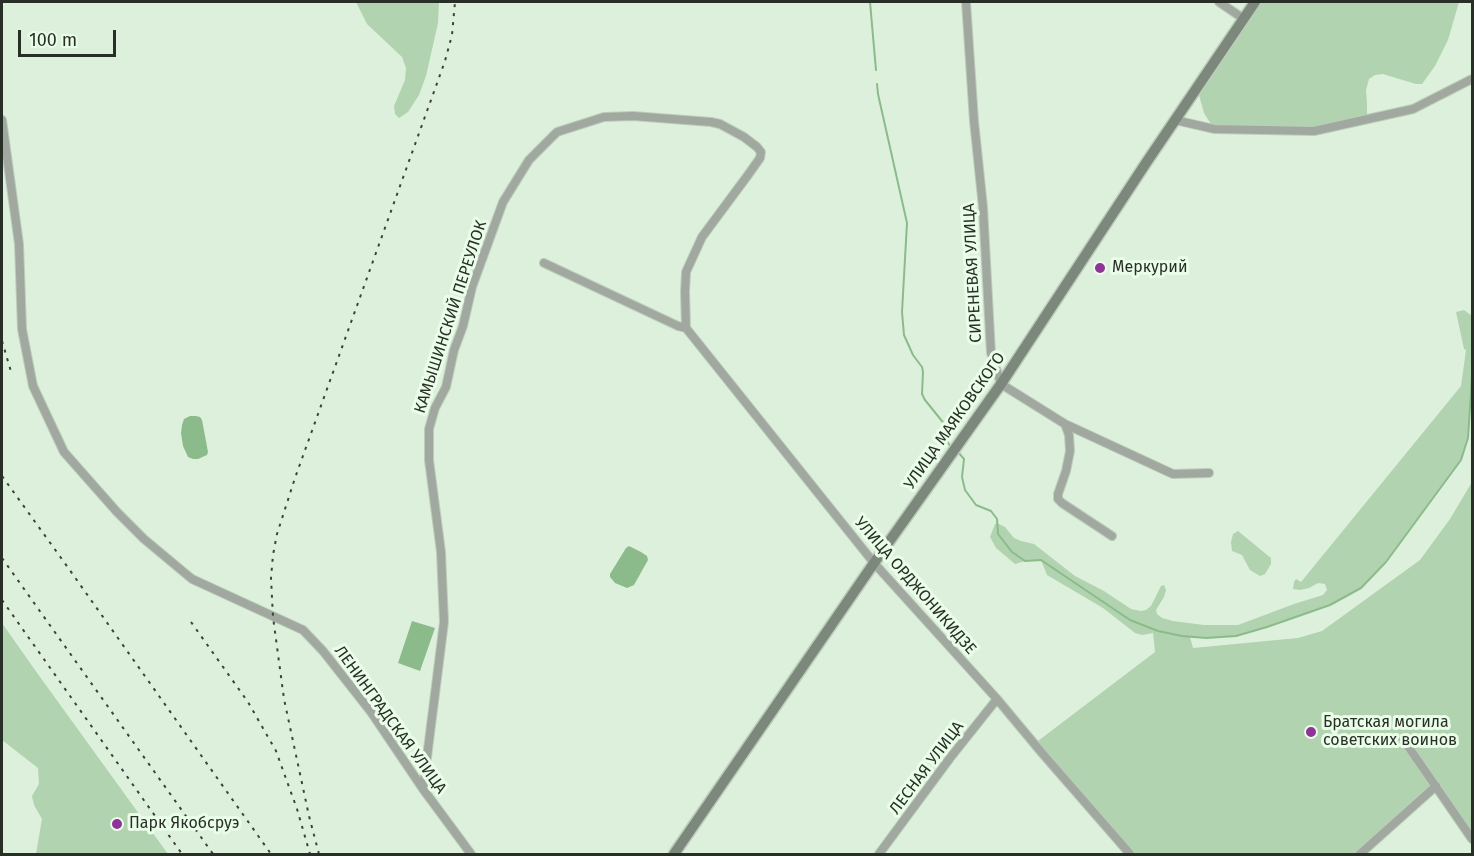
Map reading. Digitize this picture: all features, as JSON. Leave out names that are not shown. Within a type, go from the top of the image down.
[{"type":"street","name":"СИРЕНЕВАЯ УЛИЦА","points":[[966,2],[974,121],[983,207],[991,353],[1001,384]]},
{"type":"street","points":[[1219,2],[1244,19]]},
{"type":"street","name":"УЛИЦА МАЯКОВСКОГО","points":[[674,855],[874,563],[1001,384],[1255,2]]},
{"type":"street","points":[[1175,120],[1214,129],[1314,131],[1413,109],[1473,79]]},
{"type":"street","name":"КАМЫШИНСКИЙ ПЕРЕУЛОК","points":[[423,789],[444,622],[441,552],[429,460],[429,429],[435,408],[446,387],[472,287],[503,202],[529,160],[558,132],[604,117],[633,116],[711,122],[720,124],[744,137],[761,152],[760,158],[702,237],[686,272],[686,328]]},
{"type":"street","name":"ЛЕНИНГРАДСКАЯ УЛИЦА","points":[[2,120],[19,244],[22,329],[33,386],[64,452],[144,539],[192,579],[303,630],[323,651],[371,712],[471,855]]},
{"type":"street","points":[[544,263],[686,328]]},
{"type":"street","name":"УЛИЦА ОРДЖОНИКИДЗЕ","points":[[686,328],[874,563],[997,699],[1130,855]]},
{"type":"street","points":[[1001,384],[1065,424],[1173,474],[1209,473]]},
{"type":"street","points":[[1065,424],[1069,435],[1070,450],[1058,499],[1112,536]]},
{"type":"street","name":"ЛЕСНАЯ УЛИЦА","points":[[879,855],[950,758],[997,699]]},
{"type":"street","points":[[1404,739],[1473,839]]},
{"type":"street","points":[[1360,855],[1436,786]]},
{"type":"shaded area","points":[[356,2],[439,2],[438,23],[426,76],[419,95],[408,112],[399,118],[395,114],[394,106],[405,80],[406,68],[402,57],[367,24]]},
{"type":"shaded area","points":[[1255,2],[1459,2],[1448,40],[1435,66],[1422,84],[1383,74],[1369,79],[1366,90],[1367,119],[1314,131],[1214,129],[1204,113],[1197,88]]},
{"type":"shaded area","points":[[1464,310],[1472,316],[1472,377],[1468,438],[1461,460],[1386,562],[1361,588],[1330,605],[1236,636],[1190,637],[1193,648],[1298,638],[1322,631],[1420,560],[1450,519],[1472,482],[1472,839],[1435,786],[1360,854],[1130,854],[1034,744],[1155,652],[1153,633],[1142,635],[1135,633],[1103,608],[1047,575],[1041,560],[1015,564],[996,548],[990,537],[995,524],[1005,527],[1014,538],[1034,544],[1075,576],[1104,591],[1131,609],[1146,610],[1151,606],[1161,586],[1164,585],[1166,590],[1156,610],[1157,614],[1173,621],[1204,625],[1238,625],[1323,595],[1327,590],[1325,584],[1318,583],[1300,590],[1293,589],[1294,582],[1296,579],[1301,582],[1461,386],[1466,350],[1456,312]]},
{"type":"shaded area","points":[[190,416],[200,417],[202,420],[208,452],[207,455],[198,459],[188,457],[183,446],[182,425],[184,419]]},
{"type":"shaded area","points":[[1238,531],[1271,558],[1271,564],[1265,574],[1260,576],[1250,570],[1242,555],[1232,551],[1233,534]]},
{"type":"shaded area","points":[[629,546],[647,556],[648,560],[634,585],[627,588],[615,583],[610,574]]},
{"type":"shaded area","points":[[412,621],[435,628],[420,671],[398,663]]},
{"type":"shaded area","points":[[2,623],[168,854],[36,854],[42,819],[32,796],[39,784],[38,768],[2,740]]},
{"type":"waterway","points":[[870,2],[876,70]]},
{"type":"waterway","points":[[877,84],[907,223],[902,312],[904,335],[913,355],[922,367],[922,394],[946,426],[946,437],[951,447]]},
{"type":"waterway","points":[[958,452],[964,459],[962,477],[965,490],[976,505],[991,511],[997,519],[998,534],[1012,552],[1025,561],[1041,560],[1130,620],[1158,631],[1206,638],[1236,636],[1330,605],[1361,588],[1386,562],[1461,460],[1468,438],[1472,377]]},
{"type":"railway","points":[[319,854],[284,699],[273,617],[271,578],[273,555],[277,534],[295,478],[445,61],[452,35],[455,2]]},
{"type":"railway","points":[[2,341],[12,375]]},
{"type":"railway","points":[[2,476],[271,854]]},
{"type":"railway","points":[[2,558],[213,854]]},
{"type":"railway","points":[[2,600],[182,854]]},
{"type":"railway","points":[[191,622],[248,702],[276,751],[310,854]]},
{"type":"place","name":"Меркурий","points":[[1100,268]]},
{"type":"place","name":"Братская могила советских воинов","points":[[1311,732]]},
{"type":"place","name":"Парк Якобсруэ","points":[[117,824]]}]
